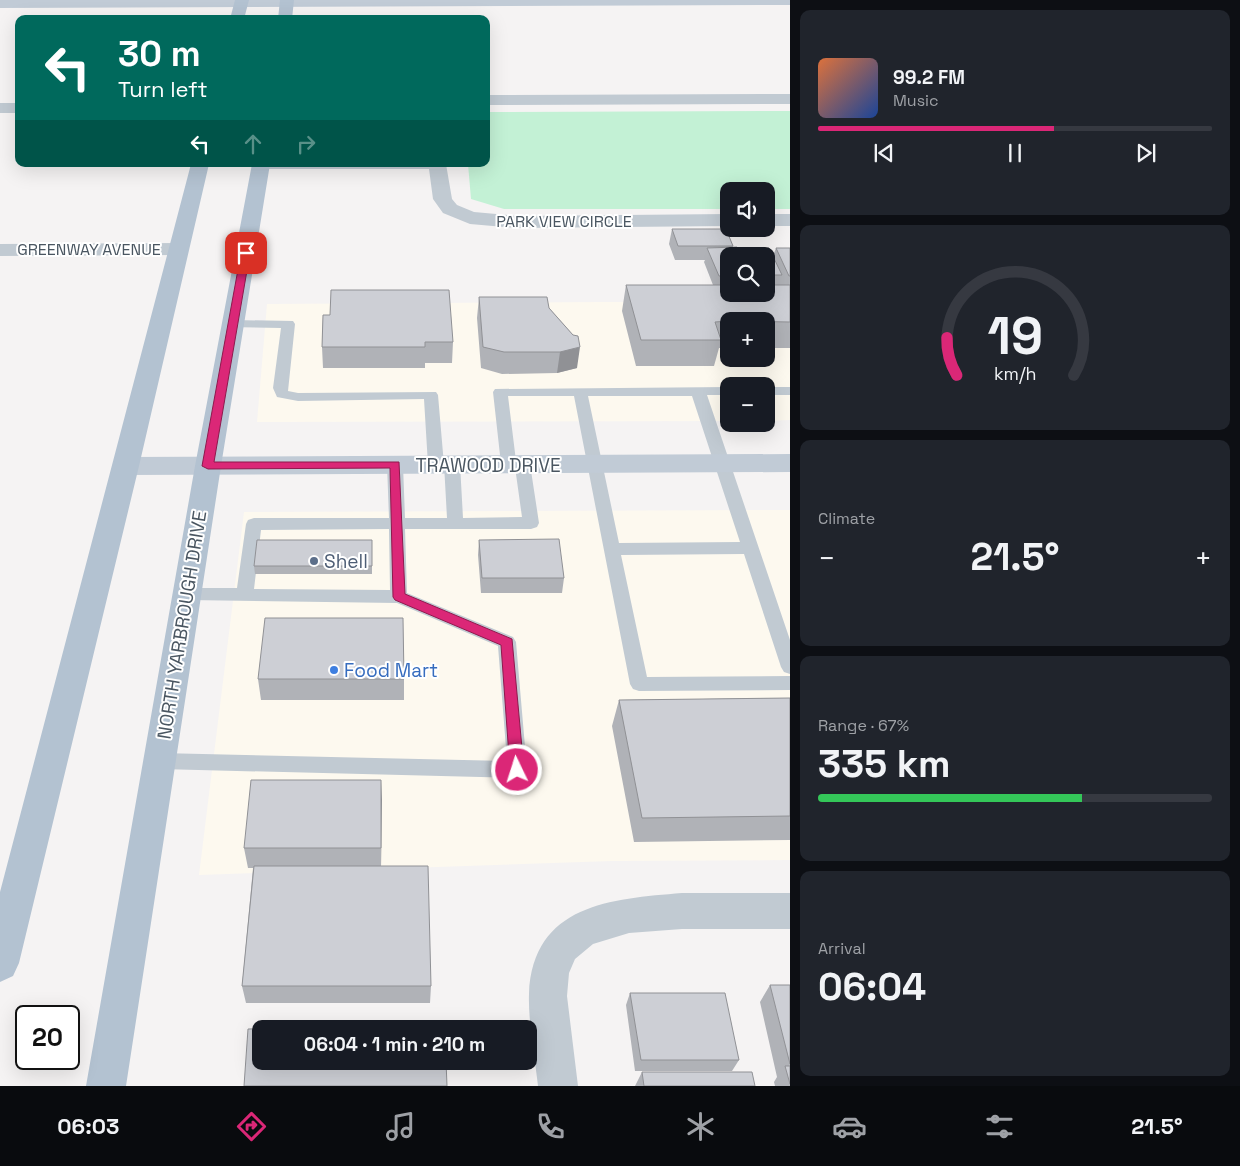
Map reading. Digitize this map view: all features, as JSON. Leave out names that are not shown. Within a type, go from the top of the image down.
[{"type":"main road","points":[[238,15],[242,1]]},
{"type":"main road","points":[[285,15],[287,1]]},
{"type":"main road","points":[[0,963],[5,927],[126,466],[199,167]]},
{"type":"main road","name":"NORTH YARBROUGH DRIVE","points":[[106,1086],[208,466],[260,167]]},
{"type":"street","points":[[0,4],[242,1],[790,1]]},
{"type":"street","points":[[490,100],[790,99]]},
{"type":"street","points":[[0,108],[15,108]]},
{"type":"street","name":"PARK VIEW CIRCLE","points":[[438,167],[443,199],[450,209],[470,218],[517,222],[720,220]]},
{"type":"street","points":[[775,220],[790,220]]},
{"type":"street","name":"GREENWAY AVENUE","points":[[0,250],[179,249]]},
{"type":"street","name":"TRAWOOD DRIVE","points":[[126,466],[790,463]]},
{"type":"street","points":[[558,1086],[548,996],[550,970],[562,946],[582,929],[629,915],[682,911],[790,911]]},
{"type":"lane","points":[[233,324],[288,324],[280,388],[282,394],[298,397],[431,395],[455,523]]},
{"type":"lane","points":[[698,391],[790,667]]},
{"type":"lane","points":[[244,594],[254,524],[531,523],[515,464],[500,392],[720,391]]},
{"type":"lane","points":[[775,391],[790,391]]},
{"type":"lane","points":[[580,392],[639,684],[790,684]]},
{"type":"lane","points":[[395,465],[399,597]]},
{"type":"lane","points":[[612,549],[750,548]]},
{"type":"lane","points":[[160,762],[517,770],[507,642],[399,597],[187,594]]},
{"type":"shaded area","points":[[790,301],[790,420],[775,421],[775,377],[720,377],[720,421],[257,422],[267,304]]},
{"type":"shaded area","points":[[790,510],[790,860],[612,861],[199,875],[244,512]]},
{"type":"green space","points":[[790,111],[790,209],[775,209],[775,182],[720,182],[720,209],[504,209],[471,199],[468,167],[490,167],[490,112]]},
{"type":"building","points":[[672,229],[720,229],[720,237],[729,237],[733,246],[678,246]]},
{"type":"building","points":[[707,248],[720,248],[720,276],[719,276]]},
{"type":"building","points":[[776,248],[790,248],[790,276],[789,276]]},
{"type":"building","points":[[775,260],[782,275],[775,275]]},
{"type":"building","points":[[626,285],[720,285],[720,302],[775,302],[775,285],[790,285],[790,322],[775,322],[775,312],[720,312],[720,322],[715,322],[720,340],[641,340]]},
{"type":"building","points":[[331,290],[449,290],[453,342],[425,342],[425,347],[322,347],[323,315],[330,315]]},
{"type":"building","points":[[479,297],[547,297],[549,308],[573,335],[578,336],[580,347],[560,352],[504,352],[483,347]]},
{"type":"building","points":[[559,539],[564,578],[482,578],[479,540]]},
{"type":"building","name":"Shell","points":[[257,540],[372,540],[372,566],[254,566]]},
{"type":"building","name":"Food Mart","points":[[265,618],[403,618],[404,679],[258,679]]},
{"type":"building","points":[[790,698],[790,816],[642,818],[619,700]]},
{"type":"building","points":[[251,780],[381,780],[381,848],[244,848]]},
{"type":"building","points":[[254,866],[428,866],[431,986],[242,986]]},
{"type":"building","points":[[770,985],[790,985],[790,1064]]},
{"type":"building","points":[[630,993],[725,993],[739,1060],[641,1060]]},
{"type":"building","points":[[248,1029],[252,1029],[252,1070],[446,1070],[447,1086],[244,1086]]},
{"type":"building","points":[[785,1066],[790,1066],[790,1084]]},
{"type":"building","points":[[642,1072],[752,1072],[755,1086],[644,1086]]},
{"type":"place","name":"Shell","points":[[314,561]]},
{"type":"place","name":"Food Mart","points":[[334,670]]},
{"type":"route","points":[[246,253],[208,466],[395,465],[399,597],[507,642],[517,770]]}]
